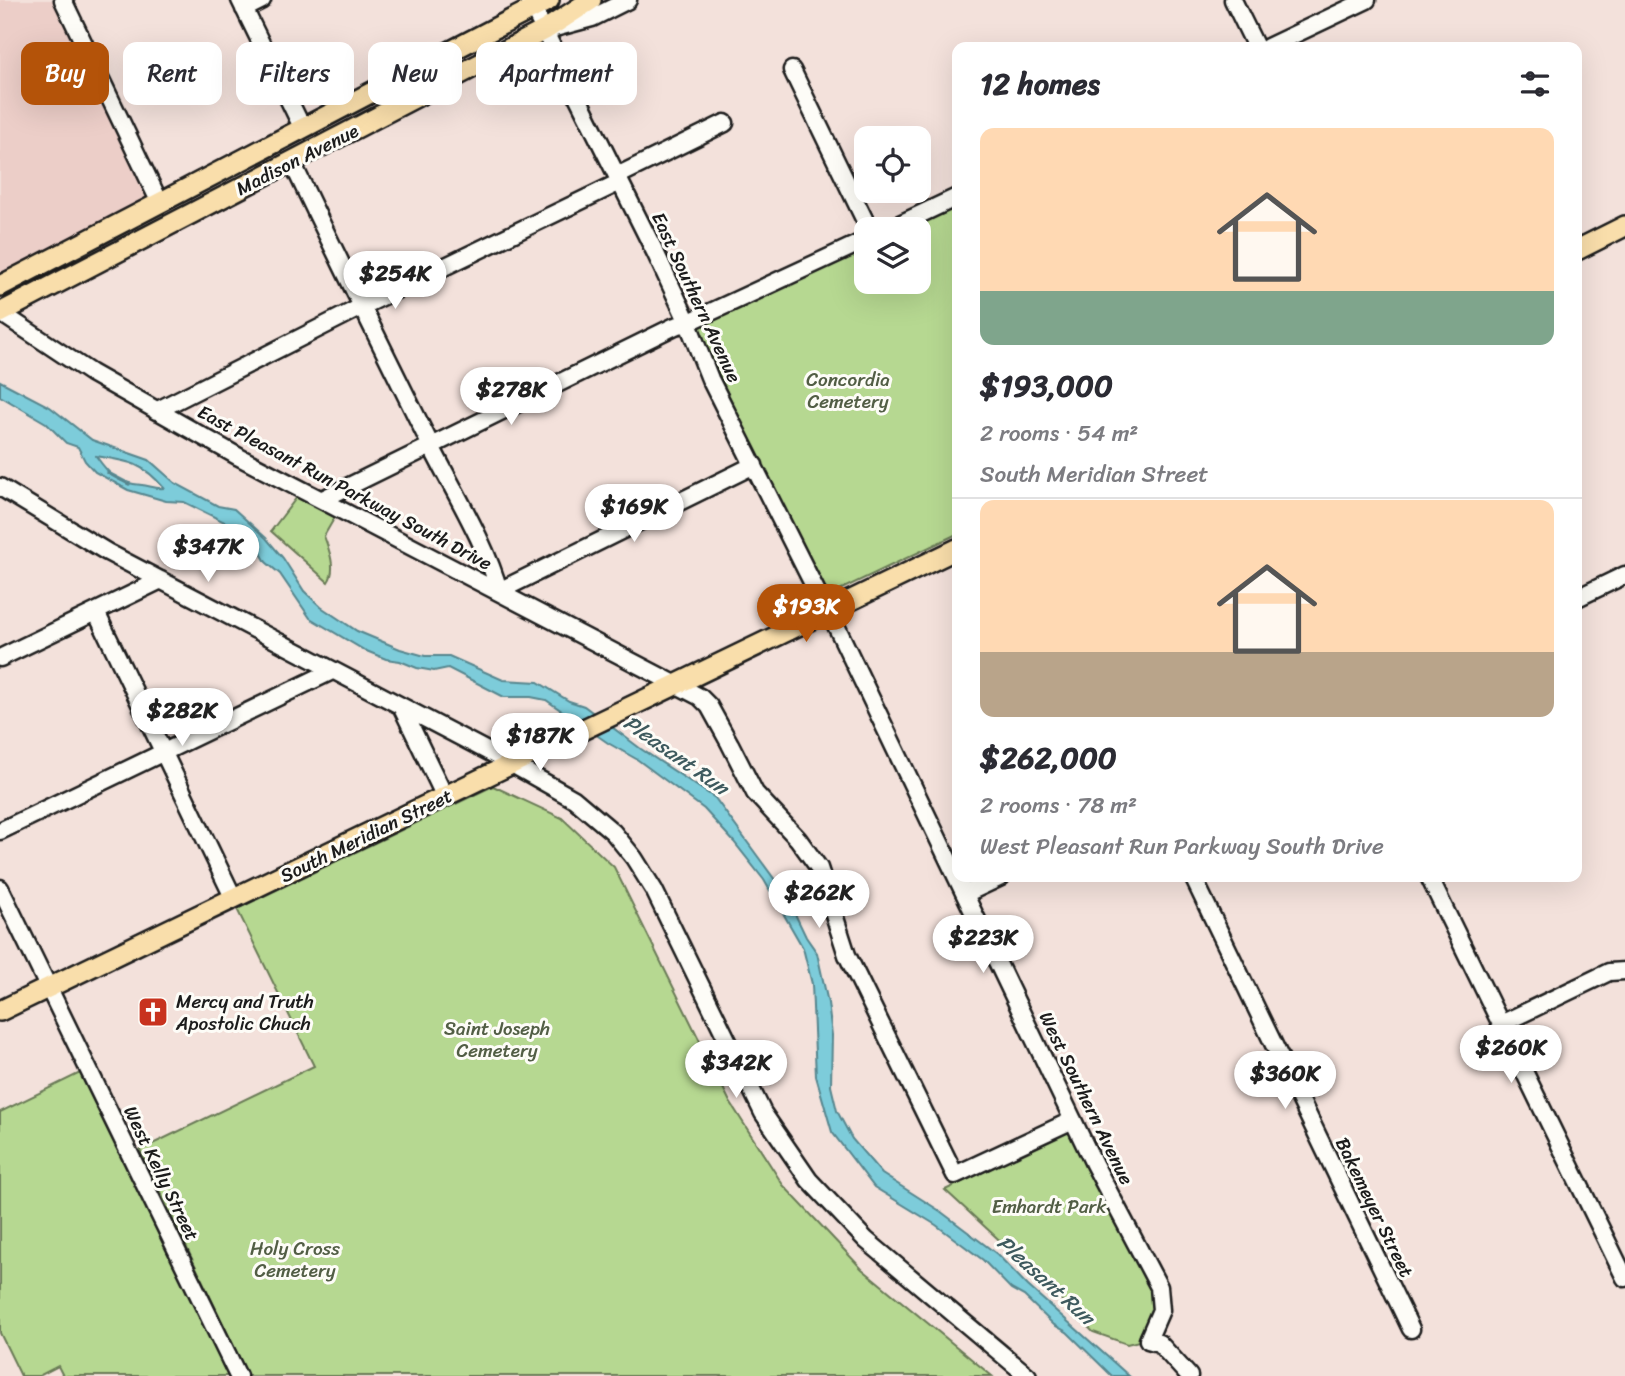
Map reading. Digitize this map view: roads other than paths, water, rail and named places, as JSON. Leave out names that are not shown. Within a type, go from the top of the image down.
[{"type":"main road","name":"Madison Avenue","points":[[0,313],[545,30],[591,0]]},
{"type":"main road","name":"Madison Avenue","points":[[0,286],[303,129],[537,3]]},
{"type":"main road","points":[[1582,248],[1625,226]]},
{"type":"main road","name":"South Meridian Street","points":[[0,1011],[952,551]]},
{"type":"street","points":[[63,0],[160,203]]},
{"type":"street","points":[[262,0],[242,4],[303,129]]},
{"type":"street","points":[[545,30],[592,18],[628,0]]},
{"type":"street","points":[[1233,0],[1254,42]]},
{"type":"street","points":[[1279,42],[1367,0]]},
{"type":"street","name":"East Southern Avenue","points":[[537,3],[545,30],[619,179],[687,323],[710,379],[829,611]]},
{"type":"street","points":[[792,71],[863,217]]},
{"type":"street","points":[[156,411],[725,123]]},
{"type":"street","points":[[292,162],[496,578],[499,591],[754,465]]},
{"type":"street","points":[[914,217],[952,199]]},
{"type":"street","points":[[323,499],[675,326],[687,323],[854,246]]},
{"type":"street","name":"East Pleasant Run Parkway South Drive","points":[[0,313],[75,363],[239,457],[700,697],[709,706],[755,793],[798,839],[819,867],[847,955],[955,1175],[1073,1120]]},
{"type":"street","points":[[0,487],[107,552],[512,764],[574,799],[613,832],[634,858],[654,890],[763,1113],[809,1181],[866,1240],[1028,1376]]},
{"type":"street","points":[[1582,596],[1625,575]]},
{"type":"street","points":[[0,658],[161,580]]},
{"type":"street","name":"West Southern Avenue","points":[[829,611],[952,867]]},
{"type":"street","points":[[96,612],[234,899]]},
{"type":"street","points":[[0,831],[332,671]]},
{"type":"street","points":[[401,706],[445,797]]},
{"type":"street","name":"West Southern Avenue","points":[[959,882],[1073,1120],[1159,1287],[1161,1310],[1148,1340],[1159,1343],[1189,1376]]},
{"type":"street","points":[[965,894],[990,882]]},
{"type":"street","name":"Bakemeyer Street","points":[[1195,882],[1411,1329]]},
{"type":"street","points":[[1431,882],[1625,1278]]},
{"type":"street","name":"West Kelly Street","points":[[0,888],[238,1376]]},
{"type":"street","points":[[1501,1024],[1609,972],[1625,971]]},
{"type":"water","name":"Pleasant Run","points":[[0,381],[50,407],[92,440],[149,460],[175,483],[218,506],[234,509],[266,538],[283,558],[304,591],[321,607],[357,631],[425,656],[449,656],[503,680],[538,682],[569,701],[584,706],[641,749],[715,798],[786,895],[806,937],[817,953],[832,1035],[831,1086],[837,1111],[852,1139],[882,1174],[940,1211],[997,1254],[1028,1286],[1129,1376],[1112,1376],[1067,1332],[1054,1325],[1024,1296],[1011,1289],[983,1260],[936,1225],[874,1187],[832,1132],[816,1076],[812,984],[803,948],[764,880],[704,809],[638,760],[608,743],[546,700],[504,697],[448,668],[434,671],[417,668],[364,650],[310,618],[280,574],[266,562],[257,546],[243,531],[184,502],[166,501],[128,490],[95,472],[78,447],[66,443],[46,423],[0,396]],"holes":[[[96,456],[134,464],[149,473],[164,488],[120,480],[110,473]]]},
{"type":"waterway","name":"Pleasant Run","points":[[108,473],[129,484]]},
{"type":"place","name":"Mercy and Truth Apostolic Chuch","points":[[153,1012]]},
{"type":"park label","name":"Concordia Cemetery","points":[[848,390]]},
{"type":"park label","name":"Saint Joseph Cemetery","points":[[497,1039]]},
{"type":"park label","name":"Emhardt Park","points":[[1049,1206]]},
{"type":"park label","name":"Holy Cross Cemetery","points":[[295,1259]]}]
